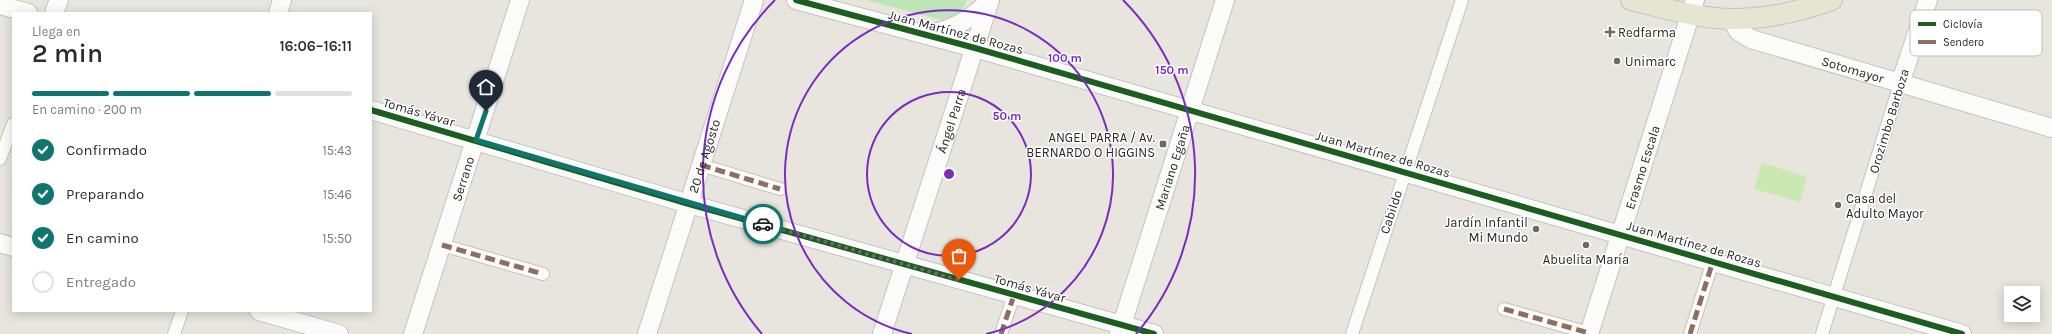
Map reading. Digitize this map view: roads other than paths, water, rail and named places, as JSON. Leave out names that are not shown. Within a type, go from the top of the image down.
[{"type":"main road","points":[[1631,0],[1693,7],[1732,19],[1779,14],[1816,6],[1832,0]]},
{"type":"street","points":[[54,12],[59,0]]},
{"type":"street","points":[[278,12],[282,0]]},
{"type":"street","name":"Serrano","points":[[412,334],[476,140],[520,0]]},
{"type":"street","name":"20 de Agosto","points":[[647,334],[754,0]]},
{"type":"street","name":"Juan Martínez de Rozas","points":[[799,0],[1191,110],[1962,334]]},
{"type":"street","points":[[925,35],[950,29],[961,24],[990,0]]},
{"type":"street","name":"Ángel Parra","points":[[882,334],[990,0]]},
{"type":"street","name":"Mariano Egaña","points":[[1120,330],[1226,0]]},
{"type":"street","name":"Cabildo","points":[[1352,334],[1404,172],[1462,0]]},
{"type":"street","name":"Orozimbo Barboza","points":[[1925,10],[1928,0]]},
{"type":"street","points":[[0,5],[24,12]]},
{"type":"street","name":"Erasmo Escala","points":[[1589,334],[1622,235],[1693,7]]},
{"type":"street","name":"Sotomayor","points":[[1732,19],[1738,30],[1751,39],[2052,128]]},
{"type":"street","name":"Orozimbo Barboza","points":[[1822,334],[1910,54]]},
{"type":"street","name":"Tomás Yávar","points":[[372,110],[689,204],[1014,295],[1120,330],[1154,334]]},
{"type":"street","points":[[0,159],[12,127]]},
{"type":"street","points":[[701,166],[780,189]]},
{"type":"street","points":[[0,243],[12,247]]},
{"type":"street","points":[[442,245],[543,274]]},
{"type":"street","points":[[1690,334],[1713,261]]},
{"type":"street","points":[[1001,334],[1014,295]]},
{"type":"street","points":[[1504,308],[1589,334]]},
{"type":"street","points":[[174,334],[182,312]]},
{"type":"street","points":[[262,312],[339,334]]},
{"type":"place","name":"Redfarma","points":[[1610,32]]},
{"type":"place","name":"Unimarc","points":[[1617,61]]},
{"type":"place","name":"ANGEL PARRA / Av. BERNARDO O HIGGINS","points":[[1163,144]]},
{"type":"place","name":"Casa del Adulto Mayor","points":[[1838,205]]},
{"type":"place","name":"Jardín Infantil Mi Mundo","points":[[1536,229]]},
{"type":"place","name":"Abuelita María","points":[[1586,245]]}]
